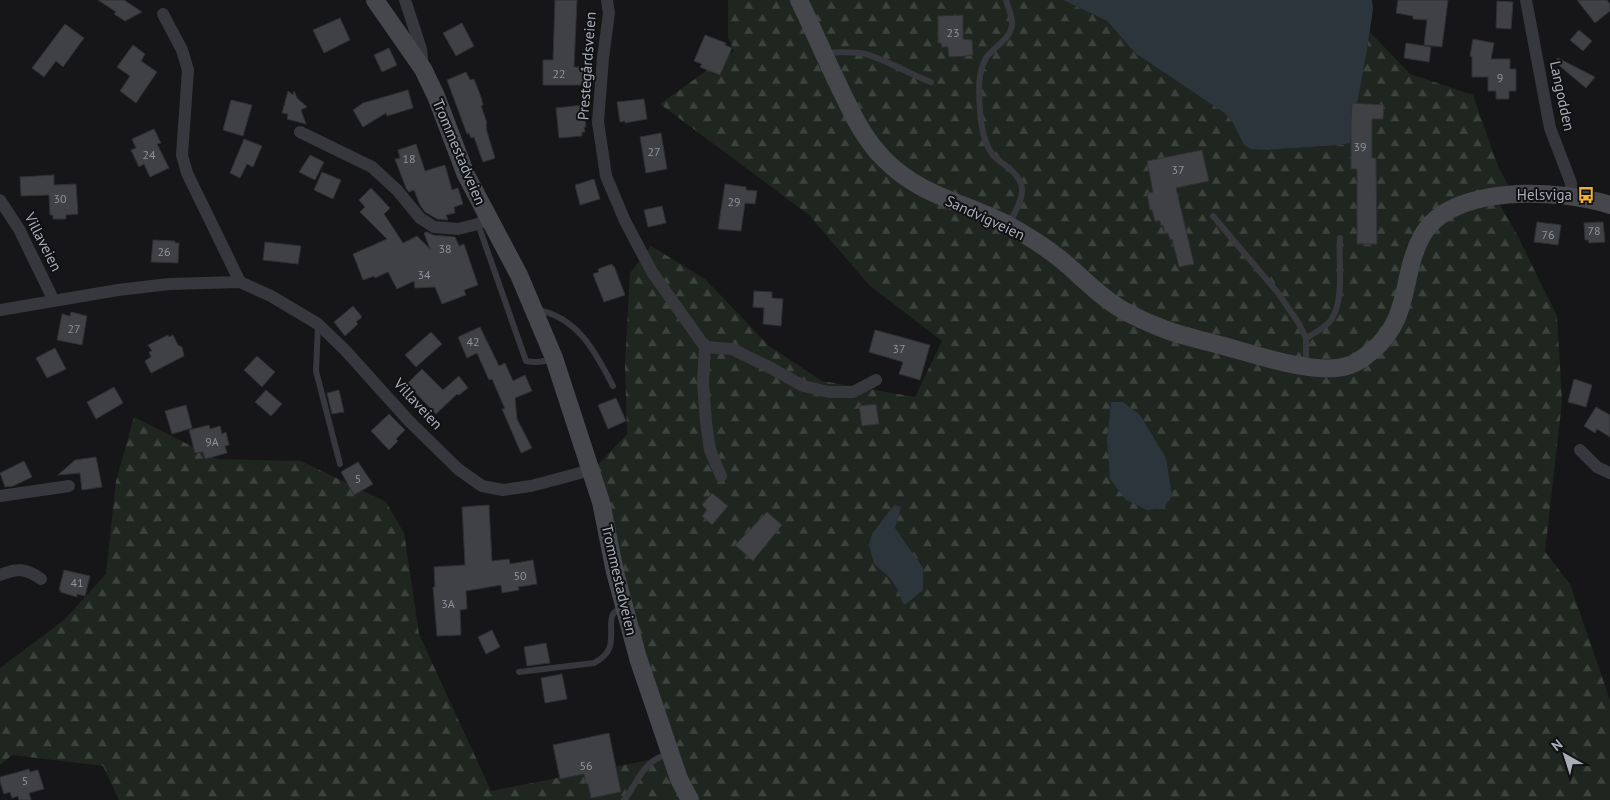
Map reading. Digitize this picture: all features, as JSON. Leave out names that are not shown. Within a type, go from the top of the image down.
[{"type":"main road","name":"Trommestadveien","points":[[375,0],[423,69],[436,96],[483,221],[519,276],[554,358],[601,502],[624,606],[638,658],[679,779],[690,800]]},
{"type":"main road","name":"Sandvigveien","points":[[799,0],[853,115],[865,136],[893,168],[933,194],[1010,226],[1056,256],[1111,302],[1134,316],[1165,330],[1306,367],[1327,369],[1346,367],[1357,363],[1379,345],[1394,326],[1399,316],[1413,259],[1422,236],[1427,227],[1439,216],[1464,204],[1495,195],[1536,193],[1571,196],[1610,205]]},
{"type":"street","points":[[405,0],[421,49],[423,69]]},
{"type":"street","name":"Prestegårdsveien","points":[[607,0],[609,13],[598,122],[606,176],[652,272],[705,347]]},
{"type":"street","name":"Langodden","points":[[1526,0],[1550,128],[1571,183],[1571,196]]},
{"type":"street","points":[[163,14],[182,50],[188,70],[182,155],[187,173],[240,282]]},
{"type":"street","points":[[300,132],[372,167],[397,190],[420,218],[434,226],[458,229],[483,221]]},
{"type":"street","name":"Villaveien","points":[[0,200],[19,229],[54,301]]},
{"type":"street","name":"Villaveien","points":[[0,310],[126,289],[169,284],[240,282],[271,296],[318,324],[345,350],[409,421],[458,469],[482,486],[503,490],[591,470]]},
{"type":"street","points":[[721,476],[710,450],[707,431],[703,383],[705,347],[732,349],[803,386],[829,392],[852,392],[876,380]]},
{"type":"street","points":[[1580,450],[1596,467],[1610,473]]},
{"type":"street","points":[[0,496],[70,486]]},
{"type":"street","points":[[0,575],[13,570],[30,572],[41,579]]},
{"type":"lane","points":[[1006,0],[1013,23],[1011,31],[987,57],[982,68],[980,112],[989,149],[1017,177],[1022,187],[1021,197],[1010,226]]},
{"type":"lane","points":[[823,53],[860,53],[879,59],[914,77],[931,82]]},
{"type":"lane","points":[[1213,216],[1278,293],[1298,322],[1306,338],[1306,367]]},
{"type":"lane","name":"Trommestadveien","points":[[483,221],[526,361],[539,362],[554,358]]},
{"type":"lane","points":[[1306,338],[1320,330],[1331,320],[1337,306],[1340,238]]},
{"type":"lane","points":[[534,309],[554,314],[567,321],[578,331],[593,350],[613,386]]},
{"type":"lane","points":[[318,324],[316,371],[340,464]]},
{"type":"lane","points":[[519,672],[594,662],[601,659],[607,654],[611,645],[611,620],[613,613],[624,606]]},
{"type":"lane","points":[[624,800],[644,768],[660,756],[670,754]]},
{"type":"green space","points":[[728,0],[1063,0],[1107,21],[1135,53],[1223,112],[1232,121],[1244,145],[1268,150],[1350,143],[1370,32],[1410,74],[1473,95],[1498,166],[1508,185],[1492,192],[1515,231],[1557,316],[1562,401],[1545,552],[1570,584],[1610,700],[1610,800],[119,800],[103,766],[12,755],[0,765],[0,668],[64,620],[106,574],[116,481],[134,417],[217,459],[301,461],[386,502],[404,533],[419,634],[491,791],[664,757],[592,471],[627,434],[625,365],[630,273],[651,246],[705,279],[769,346],[822,381],[915,397],[942,341],[869,285],[809,215],[660,104],[734,51],[728,37]],"holes":[[[1111,402],[1159,446],[1107,439]]]},
{"type":"shaded area","points":[[1063,0],[1372,0],[1373,9],[1367,50],[1350,143],[1268,150],[1251,149],[1244,145],[1232,121],[1223,112],[1135,53],[1107,21]]},
{"type":"shaded area","points":[[1111,402],[1123,402],[1140,415],[1166,458],[1172,496],[1164,508],[1147,510],[1126,500],[1110,479],[1107,439]]},
{"type":"shaded area","points":[[894,505],[901,507],[895,528],[923,568],[923,590],[906,604],[903,604],[898,590],[889,577],[874,564],[869,545],[872,534]]},
{"type":"building","points":[[98,0],[124,0],[142,12],[125,21],[114,14],[116,12]]},
{"type":"building","points":[[555,0],[577,0],[574,67],[590,67],[591,85],[543,85],[543,60],[553,60]]},
{"type":"building","points":[[1398,0],[1448,0],[1442,47],[1424,45],[1427,20],[1413,19],[1413,16],[1396,13]]},
{"type":"building","points":[[1577,0],[1607,0],[1610,4],[1610,11],[1595,23]]},
{"type":"building","points":[[1497,1],[1513,2],[1511,29],[1496,28]]},
{"type":"building","points":[[963,15],[963,39],[972,40],[973,55],[949,57],[948,47],[942,47],[941,43],[938,43],[938,16]]},
{"type":"building","points":[[340,18],[350,40],[324,53],[313,30]]},
{"type":"building","points":[[462,23],[474,46],[456,56],[443,33]]},
{"type":"building","points":[[65,24],[84,38],[63,67],[56,61],[44,77],[32,68]]},
{"type":"building","points":[[1579,30],[1592,41],[1583,51],[1570,40]]},
{"type":"building","points":[[705,35],[726,43],[725,45],[732,48],[720,75],[700,67],[702,64],[694,61]]},
{"type":"building","points":[[1473,39],[1494,43],[1491,59],[1510,59],[1510,69],[1516,69],[1516,91],[1509,91],[1509,99],[1496,99],[1496,91],[1488,91],[1488,77],[1472,77],[1472,57],[1470,56]]},
{"type":"building","points":[[1406,43],[1431,47],[1429,62],[1404,58]]},
{"type":"building","points":[[133,45],[145,54],[141,61],[157,72],[136,103],[120,91],[130,76],[117,67]]},
{"type":"building","points":[[389,48],[397,65],[382,72],[374,55]]},
{"type":"building","points":[[1558,58],[1595,77],[1586,88],[1555,62]]},
{"type":"building","points":[[466,72],[470,80],[474,79],[481,97],[483,105],[481,106],[495,158],[483,162],[474,137],[471,138],[469,133],[467,134],[447,80]]},
{"type":"building","points":[[408,90],[413,108],[387,116],[386,113],[363,127],[353,110],[363,103]]},
{"type":"building","points":[[288,91],[293,95],[294,91],[297,98],[307,107],[301,110],[306,124],[287,119],[288,114],[282,113]]},
{"type":"building","points":[[644,99],[647,119],[625,123],[625,121],[620,122],[617,102]]},
{"type":"building","points":[[231,100],[252,105],[243,136],[223,130]]},
{"type":"building","points":[[1352,103],[1384,105],[1383,119],[1372,119],[1372,158],[1376,158],[1377,244],[1357,244],[1357,169],[1351,169]]},
{"type":"building","points":[[583,105],[585,132],[582,132],[582,136],[559,138],[556,108]]},
{"type":"building","points":[[154,129],[161,143],[157,144],[169,168],[150,177],[144,164],[139,167],[131,150],[136,148],[132,139]]},
{"type":"building","points":[[661,133],[667,169],[646,173],[640,137]]},
{"type":"building","points":[[244,139],[262,146],[253,167],[247,164],[240,178],[230,173]]},
{"type":"building","points":[[416,144],[425,171],[445,165],[452,190],[458,188],[463,204],[454,207],[455,213],[446,215],[448,220],[437,219],[425,212],[414,190],[409,192],[406,188],[395,159],[400,158],[398,150]]},
{"type":"building","points":[[1202,150],[1209,181],[1176,188],[1194,264],[1179,267],[1172,239],[1170,240],[1168,233],[1165,234],[1160,221],[1155,221],[1152,210],[1150,210],[1147,194],[1153,192],[1147,161]]},
{"type":"building","points":[[310,155],[324,162],[315,180],[299,172]]},
{"type":"building","points":[[322,172],[341,180],[333,199],[314,190]]},
{"type":"building","points":[[54,175],[54,185],[76,184],[78,214],[66,215],[66,219],[53,219],[53,215],[50,215],[49,195],[21,196],[20,177]]},
{"type":"building","points":[[594,179],[600,199],[580,205],[575,185]]},
{"type":"building","points":[[725,184],[746,187],[746,190],[757,191],[755,204],[745,203],[741,231],[718,229]]},
{"type":"building","points":[[371,188],[390,208],[384,214],[403,243],[417,236],[430,249],[424,233],[427,232],[433,235],[455,237],[459,246],[464,244],[478,285],[464,290],[466,295],[442,304],[435,287],[415,288],[414,281],[397,289],[388,272],[375,278],[374,276],[363,280],[353,254],[387,239],[360,212],[365,207],[359,200]]},
{"type":"building","points":[[662,206],[666,223],[648,227],[644,210]]},
{"type":"building","points":[[1537,222],[1561,225],[1558,245],[1534,242]]},
{"type":"building","points":[[1603,222],[1605,242],[1589,243],[1588,240],[1585,240],[1584,223]]},
{"type":"building","points":[[153,240],[175,241],[175,243],[179,243],[178,263],[151,262]]},
{"type":"building","points":[[265,242],[301,246],[298,264],[263,260]]},
{"type":"building","points":[[612,264],[625,295],[604,302],[593,274],[599,272],[598,269]]},
{"type":"building","points":[[754,291],[772,292],[772,298],[783,299],[781,326],[763,324],[764,308],[753,307]]},
{"type":"building","points":[[353,306],[362,317],[356,322],[358,324],[345,336],[334,322]]},
{"type":"building","points":[[71,312],[87,316],[82,345],[57,340],[62,314],[70,316]]},
{"type":"building","points":[[480,327],[499,366],[505,363],[513,381],[525,375],[532,391],[515,398],[517,419],[532,448],[521,453],[502,409],[505,409],[492,379],[489,380],[477,353],[467,358],[458,337]]},
{"type":"building","points":[[875,330],[930,345],[920,380],[899,374],[903,362],[869,352]]},
{"type":"building","points":[[431,332],[442,344],[416,367],[405,355]]},
{"type":"building","points":[[168,335],[169,337],[173,335],[178,345],[182,347],[184,356],[151,373],[145,361],[151,357],[149,352],[152,351],[148,345]]},
{"type":"building","points":[[55,348],[66,369],[47,378],[36,358]]},
{"type":"building","points":[[257,356],[275,372],[262,387],[244,370]]},
{"type":"building","points":[[422,369],[443,390],[459,376],[468,388],[459,395],[457,394],[436,414],[407,384]]},
{"type":"building","points":[[1574,379],[1592,385],[1586,407],[1568,402]]},
{"type":"building","points":[[114,387],[123,403],[96,419],[87,402]]},
{"type":"building","points":[[266,390],[282,404],[271,416],[255,402]]},
{"type":"building","points":[[339,390],[344,412],[332,414],[327,393]]},
{"type":"building","points":[[616,398],[626,421],[608,429],[598,405]]},
{"type":"building","points":[[876,404],[879,424],[862,426],[859,406]]},
{"type":"building","points":[[186,405],[192,428],[172,434],[165,411]]},
{"type":"building","points":[[1596,407],[1610,415],[1610,437],[1597,429],[1595,433],[1584,426]]},
{"type":"building","points":[[389,414],[405,430],[389,450],[371,431]]},
{"type":"building","points":[[209,425],[210,429],[220,426],[222,434],[226,432],[229,445],[225,446],[227,453],[205,459],[203,452],[195,453],[189,430]]},
{"type":"building","points":[[96,457],[102,487],[82,490],[80,473],[58,475],[75,460]]},
{"type":"building","points":[[24,461],[32,477],[13,486],[5,487],[0,473]]},
{"type":"building","points":[[358,462],[373,484],[354,495],[341,472]]},
{"type":"building","points":[[712,493],[728,506],[712,525],[702,516],[707,510],[702,505]]},
{"type":"building","points":[[489,505],[492,561],[509,559],[510,564],[533,560],[537,584],[518,587],[519,590],[502,593],[501,585],[466,591],[467,609],[460,610],[461,635],[437,636],[433,587],[435,587],[434,567],[465,565],[462,507]]},
{"type":"building","points":[[767,512],[782,525],[753,561],[735,545]]},
{"type":"building","points":[[64,570],[90,576],[85,596],[77,594],[77,597],[60,592]]},
{"type":"building","points":[[492,630],[500,647],[486,654],[478,637]]},
{"type":"building","points":[[546,643],[550,663],[527,666],[524,647]]},
{"type":"building","points":[[562,674],[567,699],[545,703],[541,678]]},
{"type":"building","points":[[609,733],[621,792],[591,798],[584,774],[560,779],[553,745]]},
{"type":"building","points":[[29,769],[30,772],[38,770],[44,789],[29,793],[31,800],[19,800],[18,796],[12,798],[10,792],[4,794],[0,777]]},
{"type":"place","name":"Helsviga","points":[[1586,195]]}]
